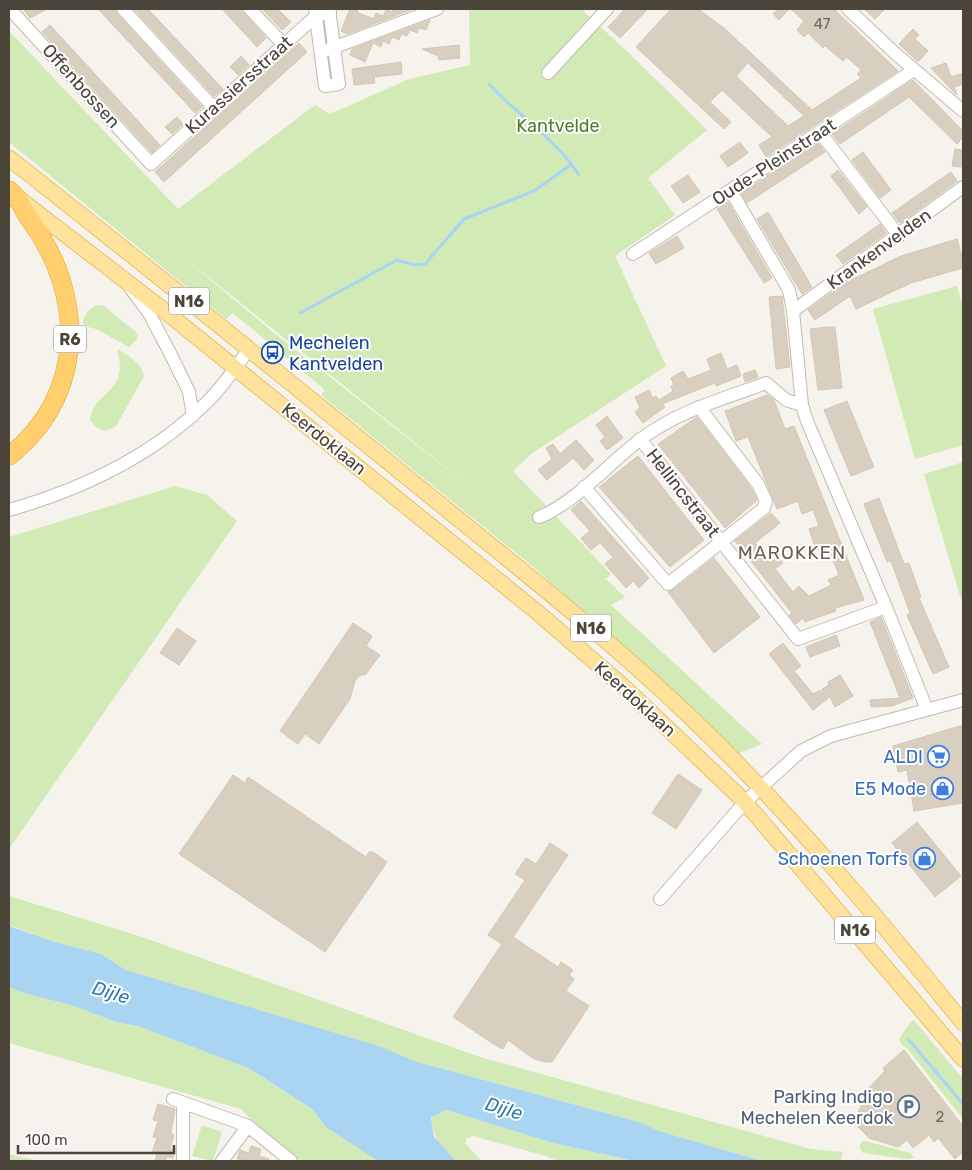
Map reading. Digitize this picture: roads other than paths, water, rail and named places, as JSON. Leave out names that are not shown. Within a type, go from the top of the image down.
[{"type":"highway","name":"R6","points":[[9,456],[28,439],[52,406],[68,359],[70,326],[67,297],[59,269],[49,248],[14,194]]},
{"type":"main road","name":"N16","points":[[9,158],[249,350]]},
{"type":"main road","name":"N16","points":[[14,194],[235,368]]},
{"type":"main road","name":"Keerdoklaan","points":[[249,350],[612,646],[687,714],[759,786],[872,914],[963,1023]]},
{"type":"main road","name":"Keerdoklaan","points":[[235,368],[537,612],[625,688],[744,802],[963,1059]]},
{"type":"street","name":"Offenbossen","points":[[10,9],[151,164]]},
{"type":"street","points":[[123,9],[214,108]]},
{"type":"street","points":[[250,9],[283,44]]},
{"type":"street","points":[[320,53],[437,9]]},
{"type":"street","points":[[548,73],[607,9]]},
{"type":"street","points":[[848,9],[914,70],[963,110]]},
{"type":"street","name":"Kurassiersstraat","points":[[151,164],[214,108],[315,12],[329,10]]},
{"type":"street","points":[[315,12],[325,86],[339,84],[329,10]]},
{"type":"street","name":"Oude-Pleinstraat","points":[[633,254],[914,70]]},
{"type":"street","points":[[820,132],[899,236]]},
{"type":"street","name":"Krankenvelden","points":[[793,310],[899,236],[963,187]]},
{"type":"street","points":[[731,191],[789,290],[793,310],[802,405],[927,710]]},
{"type":"street","points":[[126,284],[149,313],[172,357],[189,392],[193,416]]},
{"type":"street","points":[[9,510],[52,496],[97,478],[154,448],[193,416],[210,399],[249,350]]},
{"type":"street","points":[[539,517],[547,514],[584,487],[640,439],[670,419],[766,383],[786,400],[802,405]]},
{"type":"street","points":[[584,487],[668,584],[764,508],[766,501],[758,484],[699,407]]},
{"type":"street","name":"Hellincstraat","points":[[640,439],[798,639],[886,607]]},
{"type":"street","points":[[660,899],[759,786],[801,751],[831,736],[963,700]]},
{"type":"street","points":[[183,1161],[178,1101],[248,1126],[291,1161]]},
{"type":"street","points":[[222,1161],[248,1126]]},
{"type":"water","name":"Dijle","points":[[9,926],[55,942],[101,954],[126,970],[382,1047],[414,1061],[639,1122],[659,1131],[762,1161],[634,1161],[553,1143],[446,1110],[431,1118],[434,1137],[456,1161],[378,1161],[326,1127],[312,1109],[248,1068],[138,1026],[116,1022],[74,1006],[24,993],[9,987]]},
{"type":"waterway","points":[[489,84],[548,138],[579,175]]},
{"type":"waterway","points":[[300,313],[397,260],[415,265],[425,264],[464,219],[534,191],[572,164]]},
{"type":"waterway","points":[[909,1040],[963,1104]]},
{"type":"place","name":"Mechelen Kantvelden","points":[[273,353]]},
{"type":"place","name":"ALDI","points":[[939,757]]},
{"type":"place","name":"E5 Mode","points":[[942,789]]},
{"type":"place","name":"Schoenen Torfs","points":[[924,859]]},
{"type":"place","name":"Parking Indigo Mechelen Keerdok","points":[[909,1107]]},
{"type":"district","name":"MAROKKEN","points":[[792,552]]},
{"type":"park label","name":"Kantvelde","points":[[558,126]]}]
